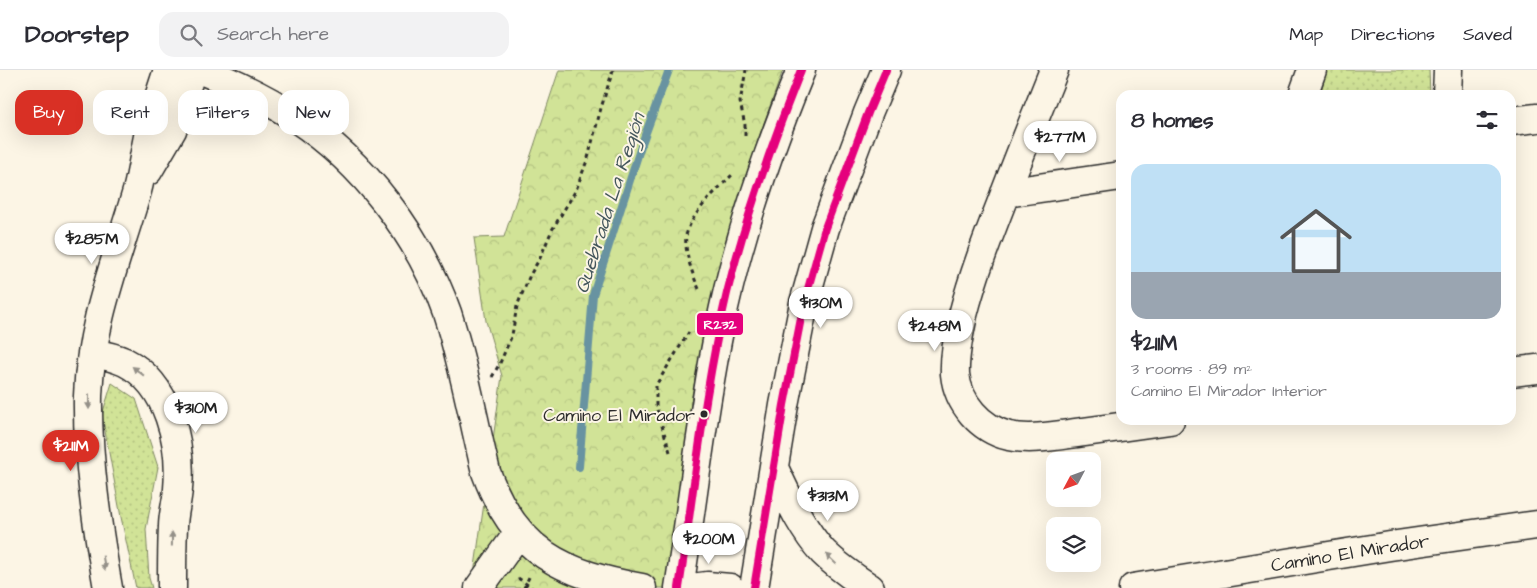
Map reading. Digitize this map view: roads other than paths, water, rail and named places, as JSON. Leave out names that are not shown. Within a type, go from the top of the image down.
[{"type":"street","points":[[108,588],[95,505],[91,457],[88,396],[92,353],[105,295],[137,189],[151,125],[168,70]]},
{"type":"street","points":[[137,189],[172,130],[192,70]]},
{"type":"street","points":[[201,70],[234,83],[266,99],[297,118],[348,160],[394,214],[415,246],[433,280],[446,311],[456,343],[486,472],[493,492],[504,513],[519,532],[534,546],[566,567],[590,576],[642,588]]},
{"type":"street","points":[[680,588],[709,384],[731,277],[760,177],[801,70]]},
{"type":"street","points":[[754,588],[784,405],[814,261],[886,70]]},
{"type":"street","points":[[1054,70],[977,268],[957,341],[955,360],[958,390],[970,410],[985,426],[1008,436],[1021,438],[1074,434],[1136,425]]},
{"type":"street","points":[[1305,90],[1312,70]]},
{"type":"street","points":[[1447,90],[1448,70]]},
{"type":"street","points":[[1516,120],[1537,118]]},
{"type":"street","points":[[1005,193],[1116,177]]},
{"type":"street","points":[[92,353],[110,356],[126,363],[143,374],[158,394],[173,426],[177,443],[179,470],[173,525],[172,588]]},
{"type":"street","points":[[1516,371],[1537,369]]},
{"type":"street","points":[[774,468],[793,508],[822,550],[836,565],[870,588]]},
{"type":"street","name":"Camino El Mirador","points":[[1133,588],[1390,546],[1537,525]]},
{"type":"street","points":[[479,588],[519,532]]},
{"type":"street","points":[[692,588],[707,586],[730,588]]},
{"type":"waterway","name":"Quebrada La Región","points":[[579,467],[593,295],[641,146],[669,70]]},
{"type":"place","name":"Camino El Mirador","points":[[704,414]]}]
